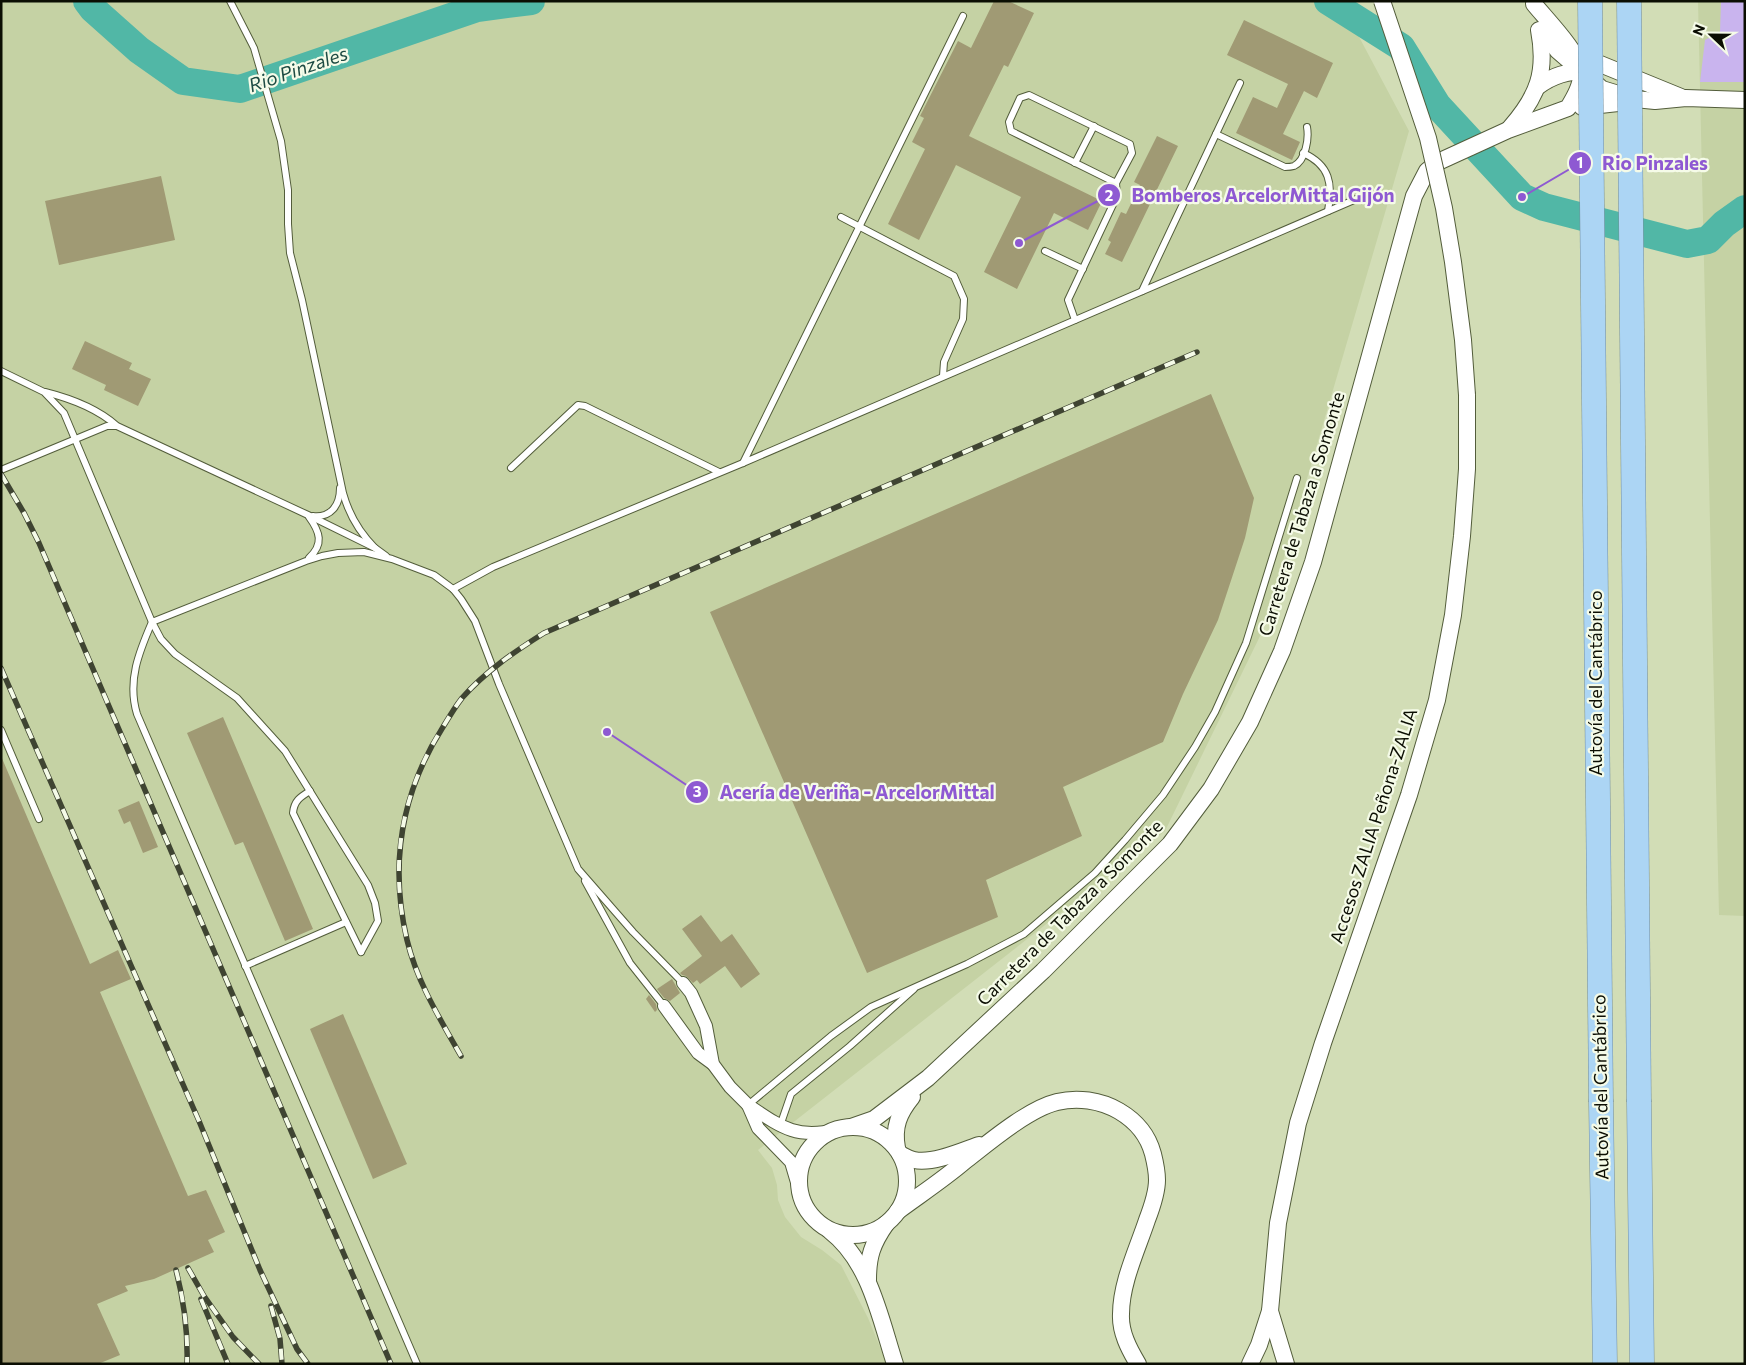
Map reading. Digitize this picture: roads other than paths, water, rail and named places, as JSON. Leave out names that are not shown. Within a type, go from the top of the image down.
[{"type":"highway","name":"Autovía del Cantábrico","points":[[1590,1],[1605,1364]]},
{"type":"highway","points":[[1629,1],[1642,1364]]},
{"type":"street","name":"Accesos ZALIA Peñona-ZALIA","points":[[1286,1364],[1270,1311],[1278,1224],[1298,1123],[1323,1043],[1409,795],[1436,700],[1454,615],[1467,469],[1463,340],[1444,208],[1428,138],[1382,1]]},
{"type":"street","name":"Carretera de Tabaza a Somonte","points":[[1505,131],[1525,110],[1537,87],[1542,68],[1543,48],[1533,3]]},
{"type":"street","points":[[1533,3],[1576,54],[1581,71],[1577,92],[1568,108]]},
{"type":"street","points":[[1538,26],[1558,51],[1602,89],[1635,99],[1655,101],[1686,98],[1742,101]]},
{"type":"street","points":[[1576,54],[1686,98]]},
{"type":"street","points":[[1537,87],[1546,80],[1562,73],[1581,71],[1596,71],[1644,82]]},
{"type":"street","name":"Carretera de Tabaza a Somonte","points":[[843,1128],[874,1119],[928,1078],[1043,972],[1170,844],[1211,789],[1250,722],[1282,651],[1313,562],[1414,196],[1427,171],[1438,162],[1459,151],[1505,131],[1568,108],[1618,103],[1635,99]]},
{"type":"street","points":[[683,983],[691,993],[706,1026],[713,1064]]},
{"type":"street","points":[[664,1006],[698,1053],[713,1064],[748,1105],[780,1126],[807,1134],[843,1128],[865,1128],[877,1132],[888,1139],[905,1163],[907,1180],[905,1196],[898,1211]]},
{"type":"street","name":"Carretera de Tabaza a Somonte","points":[[898,1151],[896,1130],[902,1110],[928,1078]]},
{"type":"street","points":[[868,1282],[868,1262],[872,1247],[887,1223],[898,1211],[988,1142],[1040,1108],[1056,1102],[1082,1099],[1111,1106],[1125,1114],[1143,1131],[1150,1144],[1157,1180],[1154,1201],[1123,1295],[1120,1316],[1128,1345],[1138,1364]]},
{"type":"street","points":[[748,1105],[758,1128],[792,1162],[801,1196],[809,1212],[821,1225],[842,1240],[850,1250],[868,1282],[895,1364]]},
{"type":"street","points":[[801,1196],[800,1178],[803,1161],[813,1145],[824,1136],[843,1128]]},
{"type":"street","points":[[898,1151],[913,1160],[921,1161],[938,1159],[988,1142]]},
{"type":"street","points":[[821,1225],[837,1233],[855,1235],[872,1232],[887,1223]]},
{"type":"street","points":[[1250,1364],[1259,1345],[1270,1311]]},
{"type":"lane","points":[[230,1],[254,48],[281,141],[288,190],[290,252],[340,480],[350,514],[358,528],[375,548]]},
{"type":"lane","points":[[743,463],[963,16]]},
{"type":"lane","points":[[1142,291],[1240,83]]},
{"type":"lane","points":[[1075,320],[1068,300],[1117,196],[1116,183],[1132,153],[1130,144],[1029,95],[1020,98],[1009,122],[1011,131],[1116,183]]},
{"type":"lane","points":[[1075,163],[1094,126]]},
{"type":"lane","points":[[1216,134],[1285,167],[1300,161],[1308,136],[1307,127]]},
{"type":"lane","points":[[1303,152],[1322,164],[1327,173],[1331,196],[1328,211]]},
{"type":"lane","points":[[453,589],[492,567],[743,463],[1361,197]]},
{"type":"lane","points":[[841,217],[954,276],[964,300],[963,319],[944,362],[943,376]]},
{"type":"lane","points":[[1045,251],[1083,269]]},
{"type":"lane","points":[[1,371],[44,392],[65,397],[108,419],[117,426],[375,548],[392,559]]},
{"type":"lane","points":[[44,392],[64,413],[76,438],[160,639],[175,654],[237,698],[285,751],[310,791],[368,885],[375,903],[378,921],[361,952],[293,812],[294,805],[298,799],[310,791]]},
{"type":"lane","points":[[511,468],[578,406],[585,406],[719,472]]},
{"type":"lane","points":[[1,470],[107,426],[117,426]]},
{"type":"lane","points":[[748,1105],[831,1036],[871,1007],[968,964],[1024,934],[1095,873],[1125,840],[1163,795],[1195,747],[1215,712],[1246,643],[1297,478]]},
{"type":"lane","points":[[308,516],[317,517],[330,514],[338,500],[340,480]]},
{"type":"lane","points":[[306,561],[314,552],[319,540],[316,527],[308,516]]},
{"type":"lane","points":[[417,1364],[245,966],[133,700],[134,674],[152,622],[306,561],[322,556],[358,552],[392,559],[434,575],[453,589],[475,621],[499,684],[578,869],[630,963],[664,1006]]},
{"type":"lane","points":[[1,730],[39,819]]},
{"type":"lane","points":[[578,869],[633,932],[683,983]]},
{"type":"lane","points":[[245,966],[346,922]]},
{"type":"lane","points":[[780,1126],[791,1094],[921,984]]},
{"type":"waterway","name":"Rio Pinzales","points":[[87,1],[93,9],[139,50],[183,81],[240,89],[477,8],[531,1]]},
{"type":"waterway","name":"Rio Pinzales","points":[[1328,1],[1401,47],[1437,105],[1522,197],[1544,207],[1687,244],[1708,240],[1724,224],[1745,209]]},
{"type":"railway","points":[[461,1056],[430,1000],[411,956],[402,911],[399,884],[399,856],[402,829],[417,777],[448,720],[471,688],[501,662],[544,633],[1197,352]]},
{"type":"railway","points":[[1,474],[39,543],[391,1364]]},
{"type":"railway","points":[[1,668],[199,1121],[260,1270],[297,1349],[308,1364]]},
{"type":"railway","points":[[188,1268],[204,1296],[233,1337],[259,1364]]},
{"type":"railway","points":[[176,1270],[185,1317],[187,1364]]},
{"type":"railway","points":[[201,1299],[228,1364]]},
{"type":"railway","points":[[271,1306],[280,1339],[282,1364]]},
{"type":"place","name":"Rio Pinzales","points":[[1522,197]]},
{"type":"place","name":"Bomberos ArcelorMittal Gijón","points":[[1019,243]]},
{"type":"place","name":"Acería de Veriña - ArcelorMittal","points":[[607,732]]}]
